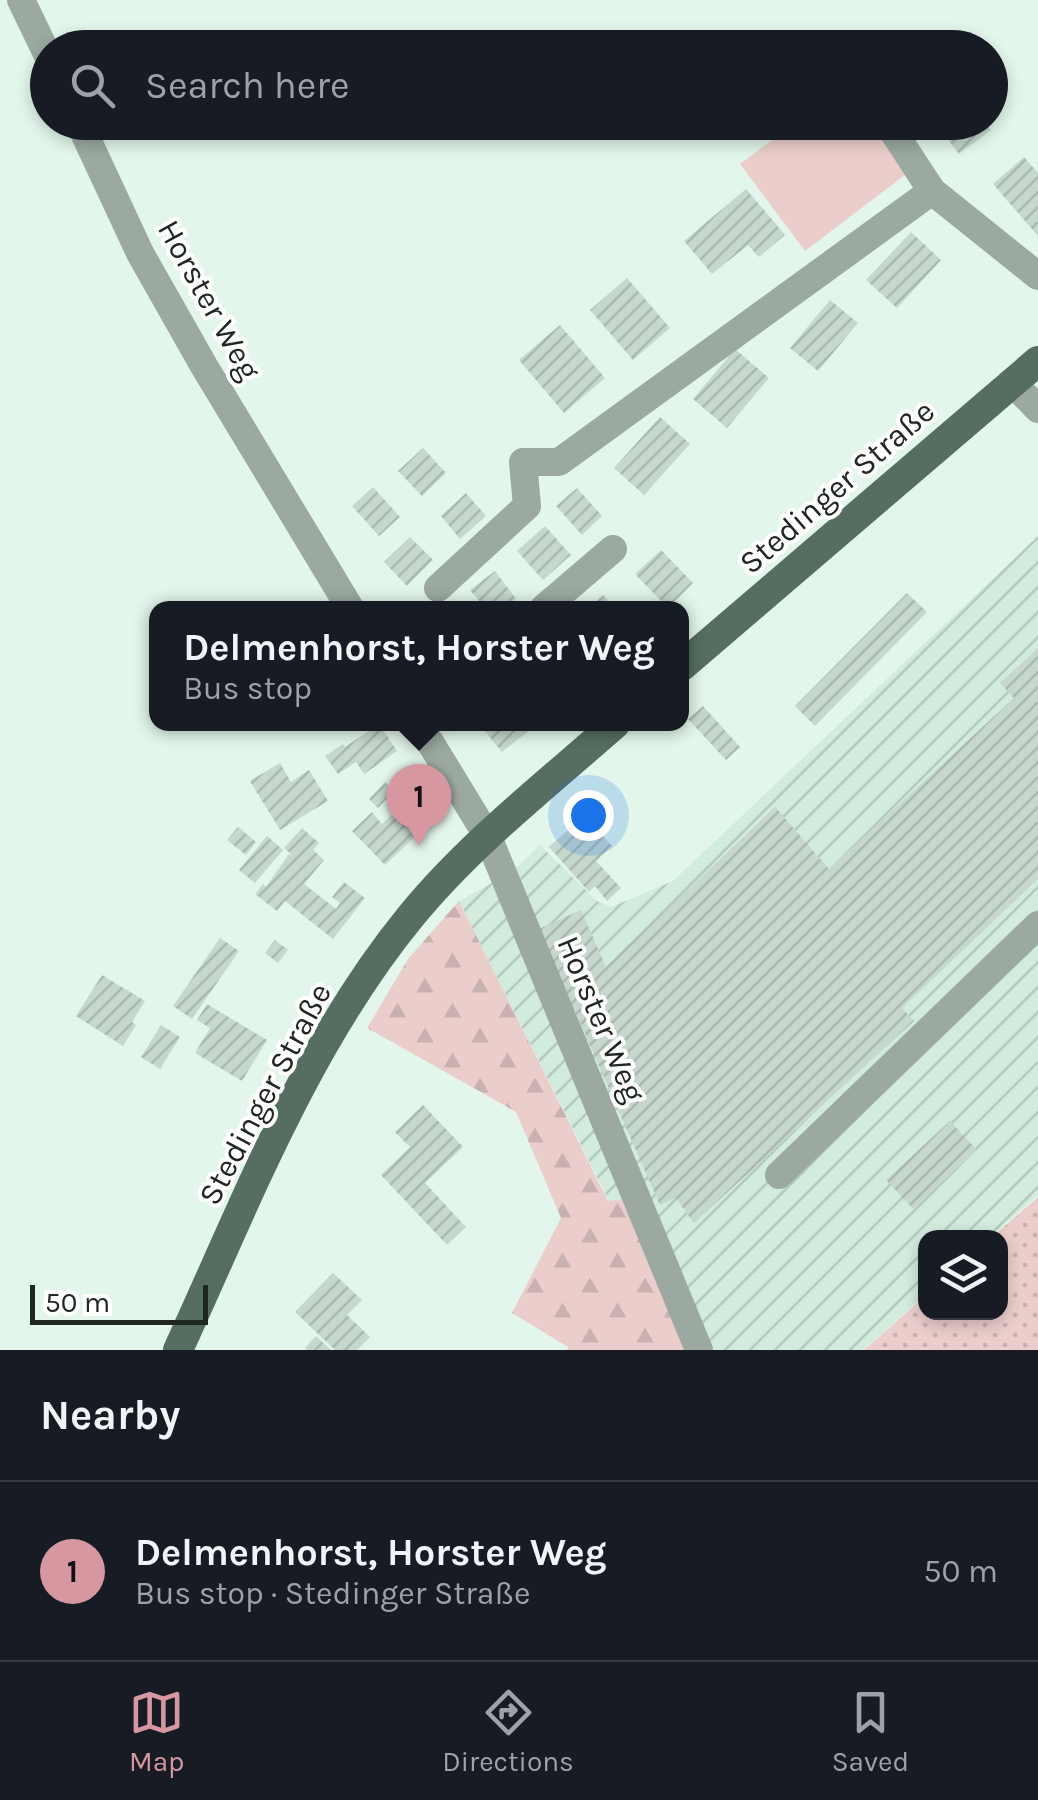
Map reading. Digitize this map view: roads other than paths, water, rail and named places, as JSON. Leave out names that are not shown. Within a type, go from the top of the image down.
[{"type":"main road","name":"Stedinger Straße","points":[[689,660],[1038,360]]},
{"type":"main road","name":"Stedinger Straße","points":[[178,1350],[281,1125],[338,1019],[410,918],[450,873],[607,731]]},
{"type":"street","points":[[21,0],[35,30]]},
{"type":"street","name":"Horster Weg","points":[[87,140],[140,253],[346,601]]},
{"type":"street","points":[[899,140],[932,191],[1038,276]]},
{"type":"street","points":[[438,588],[528,506],[523,462],[560,462],[932,191]]},
{"type":"street","points":[[1012,382],[1038,408]]},
{"type":"street","points":[[552,601],[613,549]]},
{"type":"street","name":"Horster Weg","points":[[423,731],[488,837],[700,1350]]},
{"type":"street","points":[[778,1175],[1038,925]]},
{"type":"place","name":"Delmenhorst, Horster Weg","points":[[419,846]]}]
